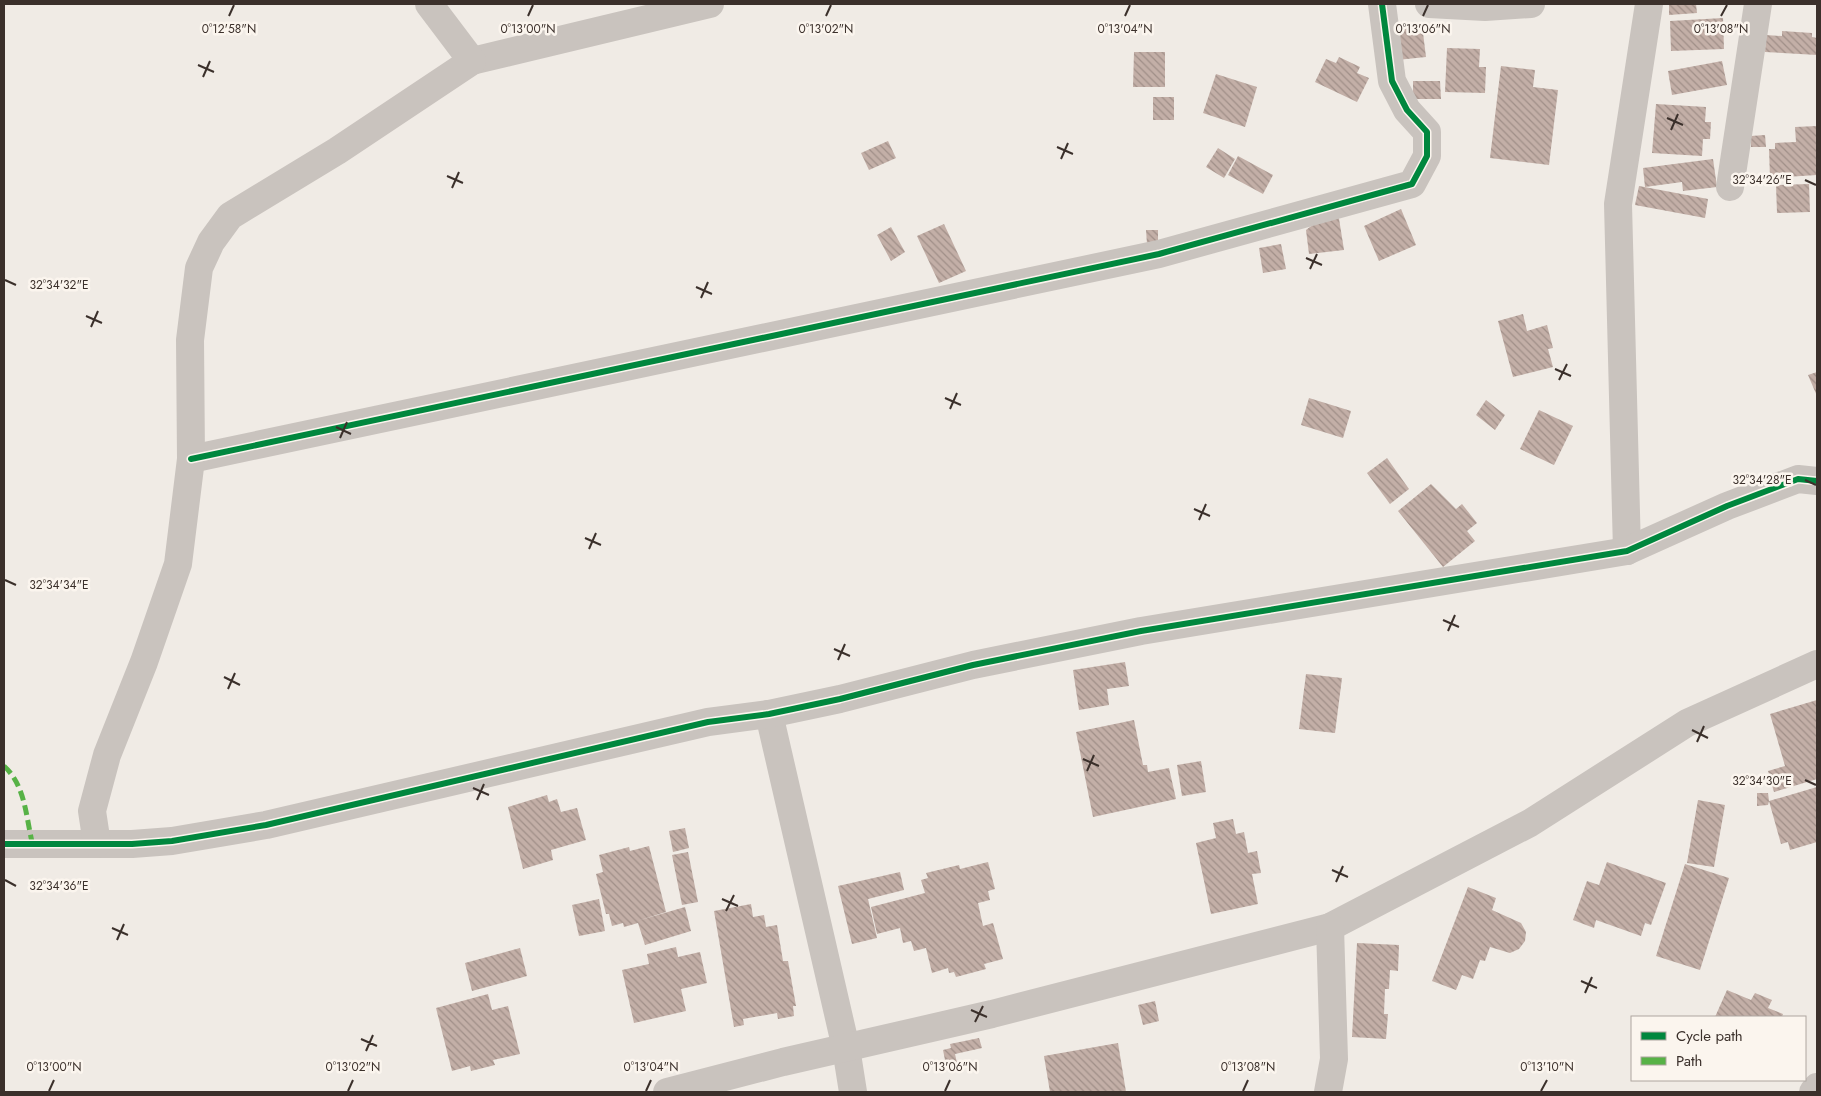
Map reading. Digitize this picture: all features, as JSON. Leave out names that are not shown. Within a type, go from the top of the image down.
[{"type":"street","points":[[429,4],[472,61]]},
{"type":"street","points":[[97,844],[92,811],[106,756],[144,662],[178,564],[192,458],[190,340],[199,268],[211,242],[230,216],[337,151],[472,61],[710,4]]},
{"type":"street","points":[[192,458],[1159,254],[1412,184],[1427,156],[1426,132],[1407,110],[1392,81],[1382,4]]},
{"type":"street","points":[[1430,4],[1485,7],[1531,4]]},
{"type":"street","points":[[1627,551],[1618,204],[1649,4]]},
{"type":"street","points":[[1730,187],[1758,4]]},
{"type":"street","points":[[4,844],[97,844],[172,841],[266,825],[708,722],[770,714],[840,699],[972,665],[1140,631],[1627,551],[1727,506],[1798,479],[1817,480]]},
{"type":"street","points":[[667,1092],[992,1014],[1330,927],[1530,823],[1687,723],[1817,664]]},
{"type":"street","points":[[770,714],[846,1048],[853,1092]]},
{"type":"street","points":[[1328,1092],[1334,1058],[1330,927]]},
{"type":"street","points":[[1813,1092],[1817,1087]]},
{"type":"building","points":[[1669,4],[1696,4],[1697,13],[1669,15]]},
{"type":"building","points":[[1723,18],[1724,49],[1671,51],[1670,21]]},
{"type":"building","points":[[1412,25],[1413,35],[1423,33],[1426,57],[1397,60],[1393,27]]},
{"type":"building","points":[[1782,31],[1812,33],[1812,37],[1817,38],[1817,55],[1765,52],[1766,35],[1782,36]]},
{"type":"building","points":[[1447,48],[1480,49],[1479,67],[1486,67],[1485,93],[1445,92]]},
{"type":"building","points":[[1134,52],[1165,52],[1165,87],[1133,87]]},
{"type":"building","points":[[1339,57],[1360,67],[1357,73],[1369,78],[1357,102],[1315,82],[1326,59],[1336,63]]},
{"type":"building","points":[[1722,61],[1727,85],[1672,95],[1668,71]]},
{"type":"building","points":[[1501,66],[1535,70],[1533,87],[1558,90],[1549,165],[1490,158]]},
{"type":"building","points":[[1216,74],[1257,87],[1245,127],[1203,113]]},
{"type":"building","points":[[1413,81],[1440,81],[1441,99],[1413,99]]},
{"type":"building","points":[[1153,97],[1174,97],[1174,120],[1153,120]]},
{"type":"building","points":[[1656,104],[1706,107],[1705,122],[1711,122],[1710,139],[1703,139],[1702,156],[1652,153]]},
{"type":"building","points":[[1817,126],[1817,175],[1770,178],[1769,149],[1775,149],[1775,143],[1796,142],[1795,127]]},
{"type":"building","points":[[1765,135],[1766,147],[1751,147],[1751,136]]},
{"type":"building","points":[[888,141],[896,158],[869,170],[861,153]]},
{"type":"building","points":[[1218,148],[1235,159],[1224,178],[1206,167]]},
{"type":"building","points":[[1238,156],[1273,175],[1263,194],[1228,175]]},
{"type":"building","points":[[1713,159],[1717,187],[1683,191],[1682,182],[1645,187],[1643,168]]},
{"type":"building","points":[[1809,184],[1810,212],[1777,213],[1776,185]]},
{"type":"building","points":[[1639,186],[1708,199],[1705,218],[1635,205]]},
{"type":"building","points":[[1337,206],[1344,250],[1309,254],[1306,230]]},
{"type":"building","points":[[1401,209],[1416,245],[1379,261],[1364,226]]},
{"type":"building","points":[[944,224],[966,271],[939,283],[917,236]]},
{"type":"building","points":[[891,227],[905,252],[891,261],[877,235]]},
{"type":"building","points":[[1146,230],[1158,230],[1158,243],[1147,244]]},
{"type":"building","points":[[1281,244],[1286,269],[1263,273],[1259,248]]},
{"type":"building","points":[[1523,314],[1527,331],[1547,325],[1553,348],[1548,349],[1553,367],[1513,377],[1498,321]]},
{"type":"building","points":[[1817,372],[1817,396],[1808,375]]},
{"type":"building","points":[[1309,398],[1351,411],[1343,438],[1301,425]]},
{"type":"building","points":[[1486,400],[1505,415],[1495,430],[1476,415]]},
{"type":"building","points":[[1539,410],[1573,426],[1554,465],[1520,449]]},
{"type":"building","points":[[1387,458],[1409,489],[1390,504],[1367,473]]},
{"type":"building","points":[[1431,484],[1456,509],[1462,504],[1477,523],[1467,531],[1475,541],[1443,567],[1398,511]]},
{"type":"building","points":[[1125,662],[1129,686],[1107,689],[1109,705],[1079,710],[1073,670]]},
{"type":"building","points":[[1306,674],[1342,678],[1335,733],[1299,729]]},
{"type":"building","points":[[1817,700],[1817,779],[1774,792],[1768,771],[1785,766],[1770,714]]},
{"type":"building","points":[[1134,720],[1143,765],[1147,765],[1148,772],[1169,768],[1176,799],[1093,817],[1076,732]]},
{"type":"building","points":[[1201,761],[1206,792],[1182,796],[1177,765]]},
{"type":"building","points":[[1817,787],[1817,842],[1790,850],[1788,842],[1781,844],[1769,801]]},
{"type":"building","points":[[1757,793],[1768,793],[1768,805],[1757,806]]},
{"type":"building","points":[[547,795],[549,802],[557,799],[561,812],[577,808],[586,840],[551,850],[553,860],[523,869],[508,807]]},
{"type":"building","points":[[1698,800],[1725,805],[1714,867],[1687,863]]},
{"type":"building","points":[[1233,819],[1236,834],[1244,832],[1248,853],[1257,851],[1261,873],[1252,874],[1258,904],[1211,914],[1196,843],[1216,838],[1213,823]]},
{"type":"building","points":[[685,828],[689,848],[673,852],[669,831]]},
{"type":"building","points":[[649,846],[666,912],[637,921],[685,907],[691,931],[645,945],[638,923],[624,927],[623,923],[612,926],[609,914],[606,914],[596,874],[603,872],[599,855],[629,847],[630,851]]},
{"type":"building","points":[[688,852],[698,902],[682,905],[672,855]]},
{"type":"building","points":[[988,862],[995,889],[988,891],[990,900],[978,903],[983,926],[993,923],[1003,959],[984,964],[986,969],[956,977],[954,972],[949,973],[948,968],[932,973],[926,948],[914,951],[911,941],[903,943],[900,928],[877,934],[871,907],[925,893],[921,880],[928,878],[926,873],[959,865],[960,869]]},
{"type":"building","points":[[1607,862],[1666,883],[1651,925],[1645,923],[1641,936],[1596,920],[1594,928],[1573,920],[1587,881],[1599,885]]},
{"type":"building","points":[[1685,864],[1729,878],[1700,970],[1656,956]]},
{"type":"building","points":[[900,872],[904,890],[868,899],[877,938],[852,944],[838,886]]},
{"type":"building","points":[[1468,887],[1496,898],[1492,910],[1521,923],[1526,932],[1525,941],[1519,949],[1510,953],[1490,947],[1485,961],[1480,960],[1473,979],[1462,975],[1456,990],[1432,981]]},
{"type":"building","points":[[599,899],[605,931],[579,936],[572,905]]},
{"type":"building","points":[[751,904],[753,917],[764,915],[766,927],[777,925],[783,961],[788,961],[796,1006],[793,1006],[794,1016],[778,1019],[777,1013],[743,1019],[744,1025],[734,1027],[714,911]]},
{"type":"building","points":[[1357,943],[1399,945],[1398,971],[1390,970],[1389,989],[1385,989],[1384,1014],[1388,1014],[1386,1039],[1352,1037]]},
{"type":"building","points":[[676,947],[678,957],[700,952],[707,983],[681,989],[686,1011],[634,1023],[622,970],[649,964],[647,954]]},
{"type":"building","points":[[520,948],[527,976],[472,991],[465,963]]},
{"type":"building","points":[[1727,990],[1751,1000],[1755,993],[1772,1000],[1768,1008],[1783,1014],[1782,1016],[1715,1016]]},
{"type":"building","points":[[488,994],[492,1010],[508,1006],[520,1054],[493,1060],[495,1065],[471,1071],[470,1066],[452,1071],[436,1008]]},
{"type":"building","points":[[1155,1001],[1159,1021],[1143,1025],[1138,1005]]},
{"type":"building","points":[[979,1038],[982,1048],[955,1054],[957,1063],[946,1065],[943,1050],[951,1048],[950,1044]]},
{"type":"building","points":[[1118,1043],[1126,1092],[1050,1092],[1044,1056]]},
{"type":"marked path","points":[[4,766],[21,792],[32,842]]},
{"type":"cycle path","points":[[191,459],[1159,254],[1412,184],[1427,156],[1427,132],[1407,110],[1392,81],[1382,4]]},
{"type":"cycle path","points":[[4,844],[132,844],[172,841],[266,825],[708,722],[769,714],[840,699],[973,665],[1141,631],[1627,551],[1727,506],[1798,479],[1817,481]]}]
